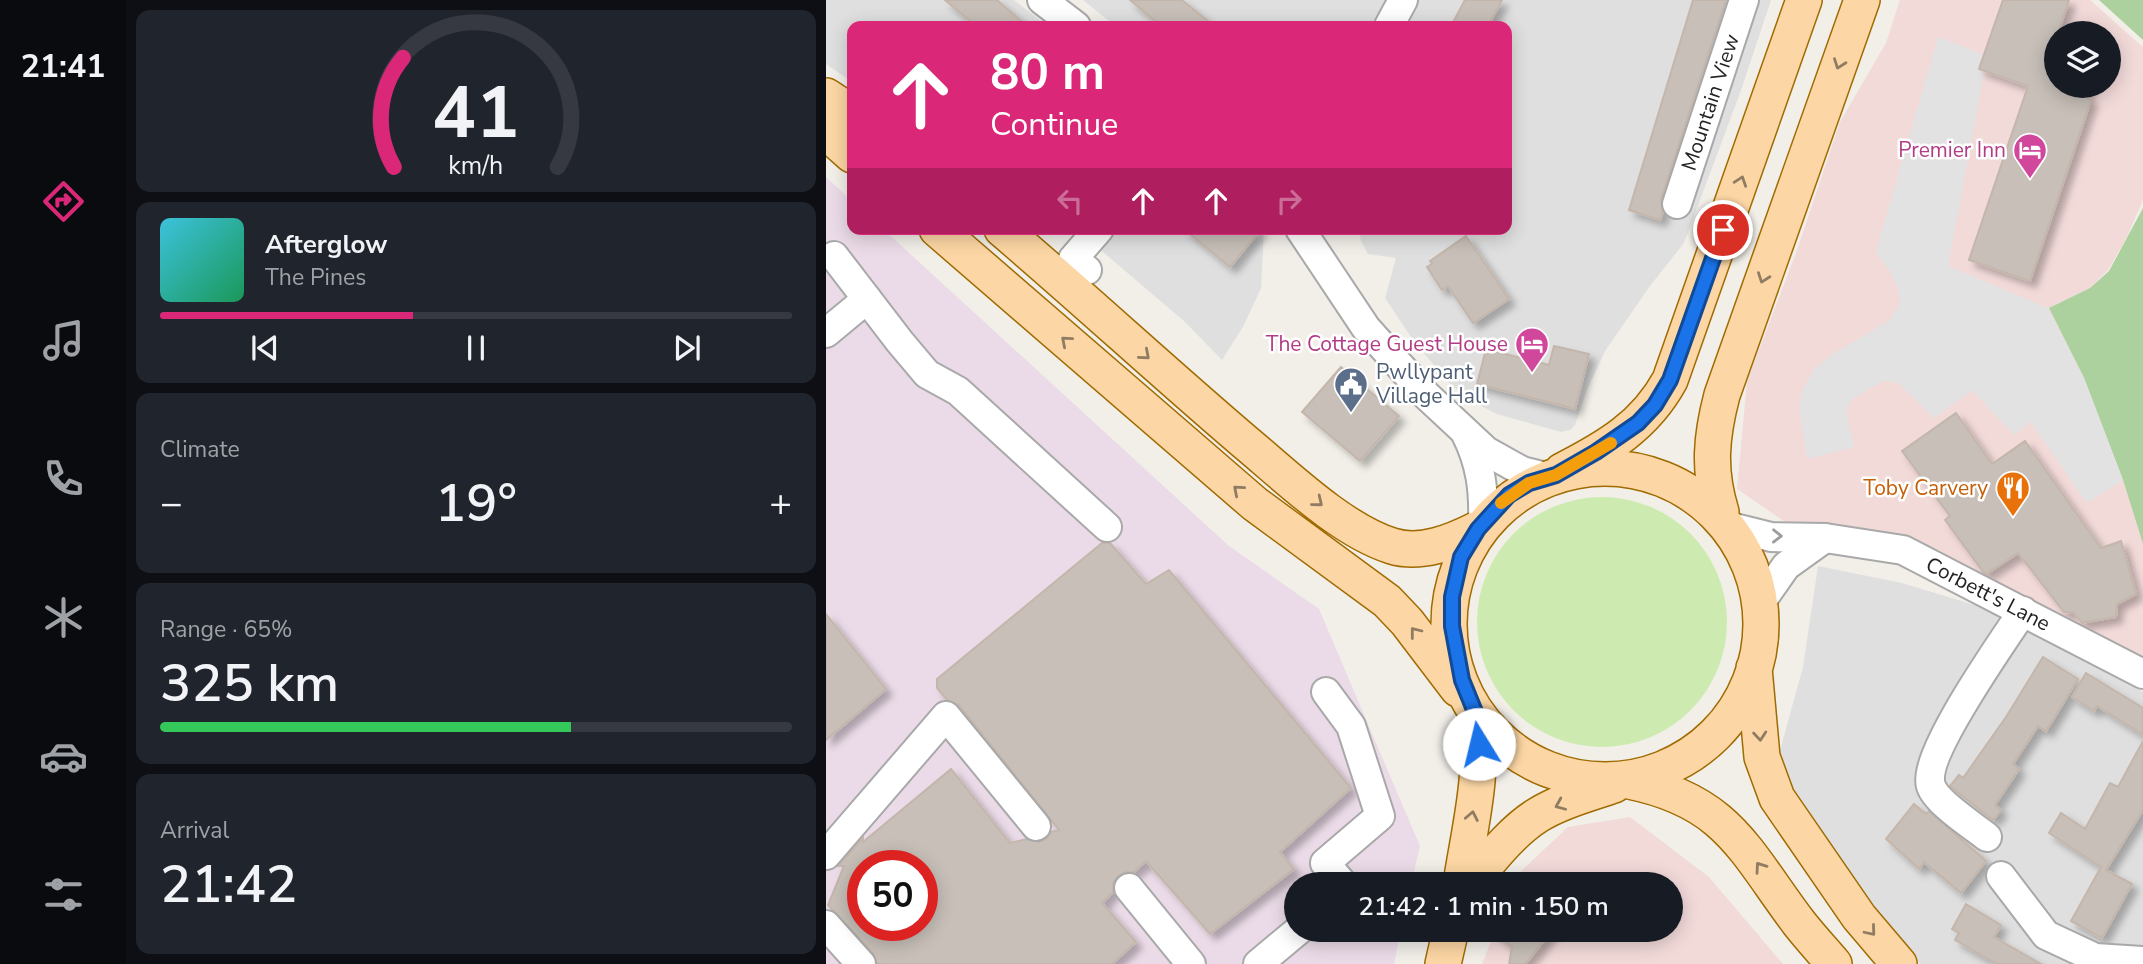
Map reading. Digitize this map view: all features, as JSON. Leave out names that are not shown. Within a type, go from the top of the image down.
[{"type":"main road","points":[[1463,872],[1478,783],[1479,744],[1473,709],[1462,680],[1455,648],[1452,597],[1461,557],[1480,526],[1509,495],[1605,447],[1638,423],[1655,405],[1670,380],[1804,0]]},
{"type":"main road","points":[[1862,0],[1722,395],[1714,424],[1712,463],[1713,481],[1726,520],[1751,567],[1760,603],[1760,633],[1754,668],[1762,757],[1777,798],[1859,917],[1899,964]]},
{"type":"main road","points":[[826,96],[847,110]]},
{"type":"main road","points":[[826,132],[847,151]]},
{"type":"main road","points":[[944,235],[1255,504],[1387,601],[1407,622],[1486,727],[1506,745],[1536,763],[1580,777],[1626,781],[1665,791],[1705,810],[1727,827],[1749,851],[1799,923],[1834,964]]},
{"type":"main road","points":[[1009,235],[1231,430],[1330,512],[1355,529],[1392,546],[1416,549],[1443,544],[1480,526]]},
{"type":"main road","points":[[1551,476],[1605,473],[1666,480],[1702,494],[1726,520]]},
{"type":"main road","points":[[1480,872],[1507,842],[1536,817],[1563,803],[1626,781],[1675,769],[1696,753],[1730,712],[1754,668]]},
{"type":"main road","points":[[1443,964],[1448,942]]},
{"type":"street","points":[[1042,0],[1069,21]]},
{"type":"street","points":[[1392,21],[1403,0]]},
{"type":"street","name":"Mountain View","points":[[1676,204],[1744,0]]},
{"type":"street","points":[[1087,270],[1073,259],[1094,235]]},
{"type":"street","points":[[1304,235],[1366,328],[1465,434],[1522,471],[1551,476]]},
{"type":"street","points":[[834,256],[927,374],[958,391],[1107,527]]},
{"type":"street","points":[[826,332],[867,299]]},
{"type":"street","points":[[927,374],[933,403]]},
{"type":"street","points":[[1465,434],[1482,477],[1480,526]]},
{"type":"street","name":"Corbett's Lane","points":[[1726,520],[1771,537],[1825,538],[1903,551],[2143,674]]},
{"type":"street","points":[[1760,603],[1786,566],[1825,538]]},
{"type":"street","points":[[1987,837],[1943,801],[1931,787],[1931,770],[1952,722],[2023,611]]},
{"type":"street","points":[[1326,692],[1352,726],[1380,816],[1325,863],[1333,872]]},
{"type":"street","points":[[826,855],[946,716],[1036,826]]},
{"type":"street","points":[[2001,876],[2046,935],[2095,958],[2143,961]]},
{"type":"street","points":[[1129,887],[1191,964]]},
{"type":"street","points":[[826,925],[861,964]]},
{"type":"street","points":[[1258,964],[1284,942]]},
{"type":"shaded area","points":[[826,0],[1014,0],[1041,21],[847,21],[847,79],[826,64]]},
{"type":"shaded area","points":[[1083,0],[1771,0],[1740,93],[1684,243],[1605,351],[1575,425],[1570,430],[1561,432],[1497,414],[1471,401],[1448,382],[1413,340],[1385,298],[1396,258],[1368,254],[1360,235],[1512,235],[1512,21],[1109,21]]},
{"type":"shaded area","points":[[1900,0],[2090,0],[2114,21],[2044,21],[2044,98],[2121,98],[2121,27],[2143,47],[2143,200],[2126,239],[2108,270],[2090,288],[2049,308],[2084,378],[2123,480],[2143,544],[2143,669],[2009,588],[1942,556],[1797,530],[1737,489],[1747,381],[1796,253],[1840,122],[1886,43]]},
{"type":"shaded area","points":[[1938,37],[1987,56],[1948,266],[2048,308],[2084,378],[2123,480],[2087,503],[2031,422],[2014,435],[1972,390],[1934,418],[1898,383],[1883,381],[1851,400],[1846,412],[1854,447],[1807,459],[1799,408],[1803,389],[1815,368],[1831,355],[1890,320],[1900,305],[1899,291],[1890,271],[1876,252]]},
{"type":"shaded area","points":[[826,177],[847,196],[847,235],[890,235],[1229,546],[1319,609],[1420,846],[1414,872],[1284,872],[1284,942],[1398,942],[1394,964],[826,964]]},
{"type":"shaded area","points":[[1083,235],[1264,235],[1261,288],[1244,325],[1222,360],[1185,322]]},
{"type":"shaded area","points":[[1818,566],[1902,583],[1994,611],[2143,692],[2143,964],[1920,964],[1890,929],[1799,801],[1785,775],[1779,754],[1803,667]]},
{"type":"shaded area","points":[[1630,817],[1709,877],[1783,964],[1482,964],[1491,942],[1683,942],[1683,872],[1520,872],[1568,827]]},
{"type":"green space","points":[[2099,0],[2143,0],[2143,40]]},
{"type":"green space","points":[[2143,208],[2143,544],[2123,480],[2084,378],[2049,308],[2090,288],[2109,271]]},
{"type":"green space","points":[[1602,497],[1638,502],[1661,512],[1681,525],[1699,543],[1722,586],[1727,622],[1722,658],[1712,681],[1699,701],[1681,719],[1638,742],[1602,747],[1566,742],[1543,732],[1523,719],[1505,701],[1482,658],[1477,622],[1482,586],[1492,563],[1505,543],[1523,525],[1566,502]]},
{"type":"building","points":[[945,0],[997,0],[1021,21],[970,21]]},
{"type":"building","points":[[1130,0],[1182,0],[1208,21],[1155,21]]},
{"type":"building","points":[[1465,0],[1502,0],[1491,21],[1454,21]]},
{"type":"building","points":[[1693,0],[1726,0],[1661,199],[1663,212],[1660,220],[1629,210]]},
{"type":"building","name":"Premier Inn","points":[[2003,0],[2069,0],[2062,21],[2044,21],[2044,98],[2091,100],[2030,281],[1969,260],[2028,86],[1979,69]]},
{"type":"building","points":[[1191,235],[1256,235],[1230,267]]},
{"type":"building","points":[[1466,236],[1509,299],[1473,323],[1448,286],[1442,290],[1427,267],[1432,264],[1430,261]]},
{"type":"building","name":"The Cottage Guest House","points":[[1554,346],[1589,354],[1575,409],[1477,384],[1486,349],[1549,365]]},
{"type":"building","name":"Pwllypant Village Hall","points":[[1341,367],[1399,416],[1360,461],[1302,412]]},
{"type":"building","name":"Toby Carvery","points":[[1956,413],[1992,464],[2025,441],[2101,548],[2121,541],[2136,594],[2117,604],[2116,617],[2082,623],[2074,613],[2064,612],[2018,553],[1984,573],[1945,520],[1950,516],[1902,451]]},
{"type":"building","points":[[1102,543],[1110,543],[1146,584],[1169,570],[1351,788],[1280,852],[1294,869],[1284,872],[1284,877],[1210,934],[1146,861],[1134,872],[1118,876],[1113,883],[1113,892],[1102,903],[1136,942],[1112,964],[877,964],[873,953],[862,941],[938,941],[938,850],[852,850],[863,838],[863,842],[951,769],[1010,843],[1027,839],[1039,842],[1051,832],[1059,830],[959,705],[947,700],[937,688],[937,679]]},
{"type":"building","points":[[826,614],[886,689],[826,740]]},
{"type":"building","points":[[2043,657],[2078,679],[2046,731],[2038,726],[2013,764],[2019,769],[1995,805],[2001,810],[1993,820],[1950,786],[1959,775],[1963,778],[2006,717]]},
{"type":"building","points":[[2086,673],[2143,708],[2143,735],[2097,706],[2094,711],[2072,697]]},
{"type":"building","points":[[2143,741],[2143,810],[2106,870],[2132,884],[2102,938],[2071,921],[2101,867],[2049,833],[2061,813],[2085,829],[2110,783],[2118,787]]},
{"type":"building","points":[[1914,804],[1926,814],[1929,811],[1986,861],[1961,893],[1924,862],[1919,869],[1886,839]]},
{"type":"building","points":[[847,856],[847,925],[828,905],[844,866],[838,866]]},
{"type":"building","points":[[1966,904],[2001,925],[1994,937],[2041,964],[1997,964],[1955,940],[1959,933],[1952,929]]},
{"type":"building","points":[[1506,942],[1543,942],[1525,964],[1509,964],[1512,947]]},
{"type":"slow traffic","points":[[1501,503],[1529,483],[1556,475],[1611,443]]},
{"type":"place","name":"Premier Inn","points":[[2030,180]]},
{"type":"place","name":"The Cottage Guest House","points":[[1532,374]]},
{"type":"place","name":"Pwllypant Village Hall","points":[[1351,414]]},
{"type":"place","name":"Toby Carvery","points":[[2013,518]]},
{"type":"route","points":[[1479,744],[1475,712],[1462,680],[1452,626],[1452,597],[1461,557],[1478,529],[1509,495],[1529,483],[1556,475],[1596,452],[1647,415],[1670,380],[1723,230]]}]
